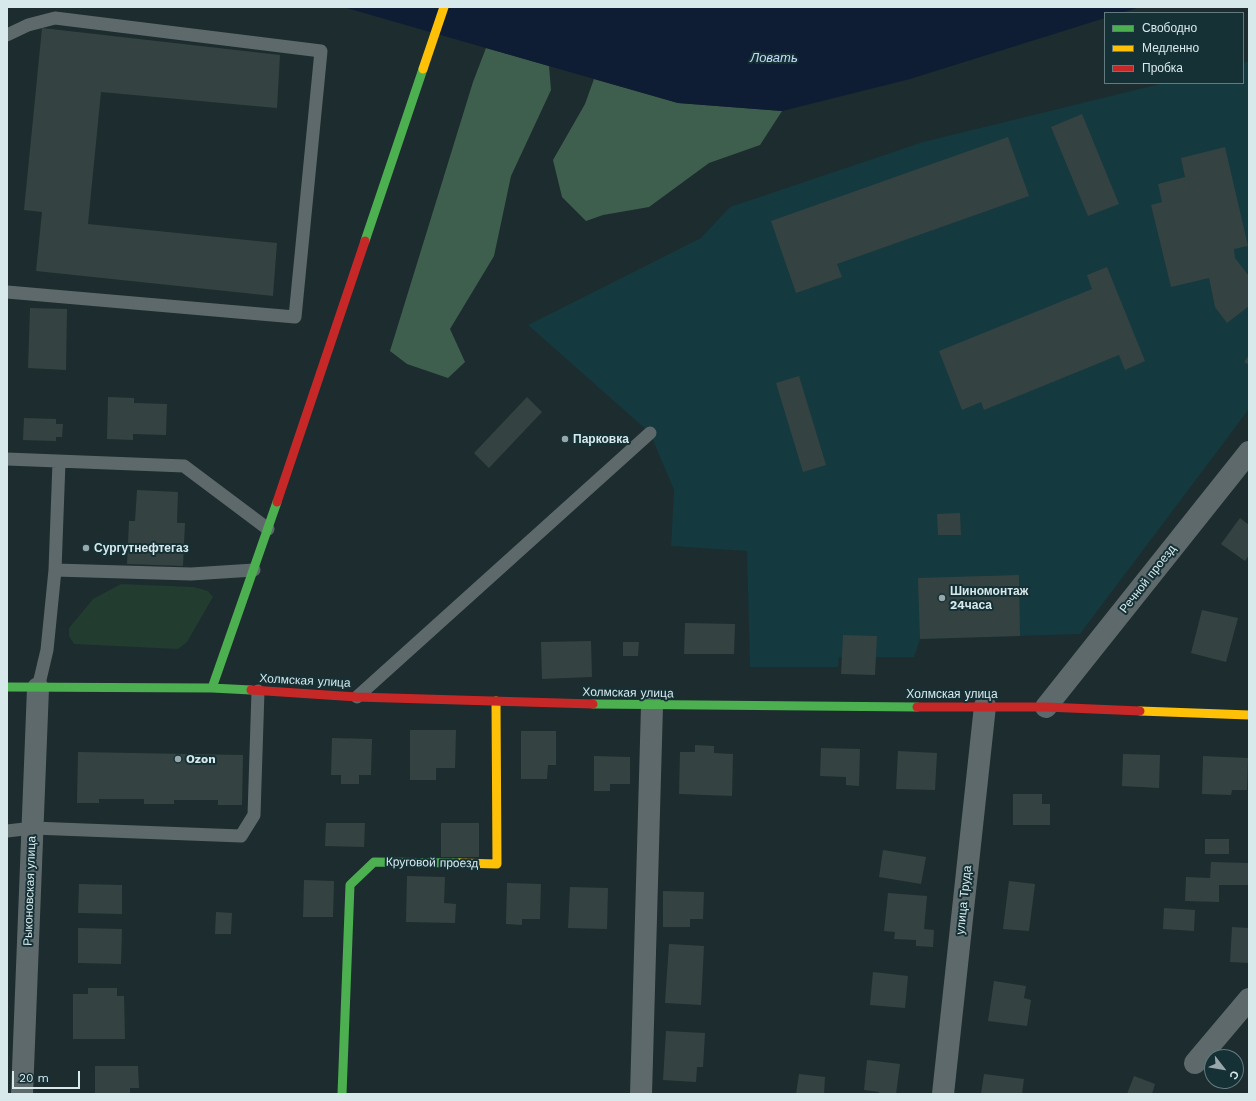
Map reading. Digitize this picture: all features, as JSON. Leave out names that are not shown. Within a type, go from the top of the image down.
[{"type":"street","points":[[212,688],[268,530],[444,7]]},
{"type":"street","name":"Речной проезд","points":[[1046,707],[1249,452]]},
{"type":"street","name":"Холмская улица","points":[[7,687],[212,688],[357,697],[652,706],[985,706],[1249,715]]},
{"type":"street","name":"Рыконовская улица","points":[[22,1094],[38,688]]},
{"type":"street","name":"Круговой проезд","points":[[342,1094],[350,886],[374,862],[497,864],[496,701]]},
{"type":"street","points":[[641,1094],[652,706]]},
{"type":"street","name":"улица Труда","points":[[943,1094],[985,706]]},
{"type":"street","points":[[1195,1063],[1249,999]]},
{"type":"lane","points":[[7,35],[28,25],[55,18],[321,51],[295,317],[7,292]]},
{"type":"lane","points":[[357,697],[650,433]]},
{"type":"lane","points":[[7,460],[184,466],[268,530]]},
{"type":"lane","points":[[38,688],[47,650],[55,570],[59,462]]},
{"type":"lane","points":[[55,570],[191,574],[254,570]]},
{"type":"lane","points":[[7,831],[33,828],[241,836],[254,816],[258,691]]},
{"type":"shaded area","points":[[1249,61],[1249,409],[1080,634],[920,639],[914,657],[839,657],[838,667],[750,667],[747,551],[671,546],[674,490],[650,433],[528,325],[701,238],[730,207],[923,142],[1160,84],[1244,84],[1244,63]]},
{"type":"green space","points":[[486,48],[549,66],[551,90],[511,176],[494,256],[450,329],[465,362],[448,378],[407,364],[390,351],[473,82]]},
{"type":"green space","points":[[594,79],[678,103],[782,111],[760,145],[709,163],[649,207],[603,215],[586,221],[562,197],[553,160],[585,104]]},
{"type":"green space","points":[[121,584],[194,587],[208,591],[213,597],[187,642],[178,649],[74,644],[69,636],[69,628],[93,599]]},
{"type":"water","name":"Ловать","points":[[343,7],[1140,7],[1124,12],[1104,12],[1104,18],[910,79],[782,111],[678,103]]},
{"type":"building","points":[[42,28],[280,55],[277,108],[101,92],[88,224],[277,243],[273,296],[36,271],[42,212],[24,210]]},
{"type":"building","points":[[1082,114],[1119,204],[1088,216],[1051,127]]},
{"type":"building","points":[[1008,137],[1029,196],[837,264],[842,277],[796,293],[771,221]]},
{"type":"building","points":[[1225,147],[1248,246],[1234,249],[1235,258],[1249,276],[1249,306],[1227,323],[1215,307],[1209,278],[1171,287],[1151,205],[1162,202],[1158,184],[1185,177],[1181,158]]},
{"type":"building","points":[[1107,267],[1145,361],[1125,370],[1119,355],[984,410],[981,402],[962,410],[939,351],[1092,289],[1087,275]]},
{"type":"building","points":[[30,308],[67,309],[66,370],[28,368]]},
{"type":"building","points":[[1249,355],[1249,365],[1244,362]]},
{"type":"building","points":[[799,376],[826,465],[803,472],[776,383]]},
{"type":"building","points":[[108,397],[134,398],[134,403],[167,404],[166,435],[133,434],[133,440],[107,439]]},
{"type":"building","points":[[527,397],[542,412],[489,468],[474,453]]},
{"type":"building","points":[[24,418],[56,419],[56,424],[63,424],[62,437],[56,437],[56,441],[23,440]]},
{"type":"building","points":[[137,490],[178,492],[177,523],[185,523],[183,566],[127,564],[129,521],[135,521]]},
{"type":"building","points":[[960,513],[961,535],[938,535],[937,514]]},
{"type":"building","points":[[1240,518],[1249,525],[1249,555],[1245,561],[1221,544]]},
{"type":"building","points":[[1019,575],[1020,636],[920,639],[918,578]]},
{"type":"building","points":[[1202,610],[1238,618],[1226,662],[1191,653]]},
{"type":"building","points":[[685,623],[735,624],[734,654],[684,654]]},
{"type":"building","points":[[843,635],[877,636],[875,675],[841,674]]},
{"type":"building","points":[[591,641],[592,677],[542,679],[541,642]]},
{"type":"building","points":[[623,642],[639,642],[638,656],[623,656]]},
{"type":"building","points":[[410,730],[456,730],[455,768],[436,768],[436,780],[410,780]]},
{"type":"building","points":[[521,731],[556,731],[556,765],[548,765],[547,779],[521,779]]},
{"type":"building","points":[[332,738],[372,739],[371,775],[359,775],[359,784],[341,784],[341,775],[331,775]]},
{"type":"building","points":[[695,745],[714,746],[714,753],[733,754],[732,796],[679,794],[680,752],[695,752]]},
{"type":"building","points":[[821,748],[860,749],[859,786],[846,785],[846,777],[820,776]]},
{"type":"building","points":[[898,751],[937,753],[935,790],[896,789]]},
{"type":"building","points":[[78,752],[243,755],[242,805],[218,805],[218,800],[174,800],[174,804],[144,804],[144,799],[99,799],[99,803],[77,803]]},
{"type":"building","points":[[1123,754],[1160,755],[1159,788],[1122,786]]},
{"type":"building","points":[[594,756],[630,757],[630,784],[610,784],[610,791],[594,791]]},
{"type":"building","points":[[1203,756],[1248,758],[1247,790],[1232,790],[1231,795],[1202,794]]},
{"type":"building","points":[[1013,794],[1042,794],[1042,804],[1050,804],[1050,825],[1013,825]]},
{"type":"building","points":[[326,823],[365,823],[364,847],[325,846]]},
{"type":"building","points":[[441,823],[479,823],[479,857],[441,857]]},
{"type":"building","points":[[1205,839],[1229,839],[1229,854],[1205,854]]},
{"type":"building","points":[[883,850],[926,857],[921,884],[879,877]]},
{"type":"building","points":[[1211,862],[1249,863],[1249,885],[1219,885],[1219,902],[1185,901],[1186,877],[1210,878]]},
{"type":"building","points":[[407,876],[445,877],[444,903],[456,904],[455,923],[406,922]]},
{"type":"building","points":[[304,880],[334,881],[333,917],[303,917]]},
{"type":"building","points":[[1009,881],[1035,884],[1029,931],[1003,929]]},
{"type":"building","points":[[507,883],[541,884],[540,919],[522,919],[522,925],[506,924]]},
{"type":"building","points":[[79,884],[122,885],[122,914],[78,913]]},
{"type":"building","points":[[570,887],[608,888],[607,929],[568,928]]},
{"type":"building","points":[[663,891],[704,892],[703,919],[690,919],[690,927],[663,927]]},
{"type":"building","points":[[888,893],[927,896],[924,929],[934,930],[933,947],[916,946],[916,940],[894,939],[895,932],[884,931]]},
{"type":"building","points":[[1164,908],[1195,910],[1194,931],[1163,929]]},
{"type":"building","points":[[216,912],[232,913],[231,934],[215,934]]},
{"type":"building","points":[[1232,927],[1249,928],[1249,963],[1230,962]]},
{"type":"building","points":[[78,928],[122,929],[121,964],[78,963]]},
{"type":"building","points":[[669,944],[704,946],[701,1005],[665,1003]]},
{"type":"building","points":[[873,972],[908,976],[905,1008],[870,1005]]},
{"type":"building","points":[[994,981],[1026,986],[1024,998],[1031,1000],[1027,1026],[988,1021]]},
{"type":"building","points":[[88,988],[117,988],[117,996],[124,996],[125,1039],[73,1039],[73,994],[88,994]]},
{"type":"building","points":[[666,1031],[705,1033],[703,1067],[697,1067],[696,1082],[663,1080]]},
{"type":"building","points":[[867,1060],[900,1064],[896,1094],[879,1094],[879,1092],[864,1090]]},
{"type":"building","points":[[95,1066],[138,1066],[139,1088],[130,1088],[130,1094],[95,1094]]},
{"type":"building","points":[[799,1074],[825,1077],[824,1094],[796,1094]]},
{"type":"building","points":[[984,1074],[1024,1079],[1022,1094],[981,1094]]},
{"type":"building","points":[[1134,1076],[1155,1084],[1152,1094],[1127,1094]]},
{"type":"traffic: fast","points":[[365,241],[423,69]]},
{"type":"traffic: fast","points":[[212,688],[277,502]]},
{"type":"traffic: fast","points":[[7,687],[212,688],[251,690]]},
{"type":"traffic: fast","points":[[593,704],[917,707]]},
{"type":"traffic: fast","points":[[342,1094],[350,885],[374,862],[460,863]]},
{"type":"traffic: slow","points":[[423,69],[444,7]]},
{"type":"traffic: slow","points":[[460,863],[497,864],[496,701]]},
{"type":"traffic: slow","points":[[1140,711],[1249,715]]},
{"type":"traffic: jam","points":[[277,502],[365,241]]},
{"type":"traffic: jam","points":[[251,690],[357,697],[593,704]]},
{"type":"traffic: jam","points":[[917,707],[1046,707],[1140,711]]},
{"type":"place","name":"Парковка","points":[[565,439]]},
{"type":"place","name":"Сургутнефтегаз","points":[[86,548]]},
{"type":"place","name":"Шиномонтаж 24часа","points":[[942,598]]},
{"type":"place","name":"Ozon","points":[[178,759]]}]
